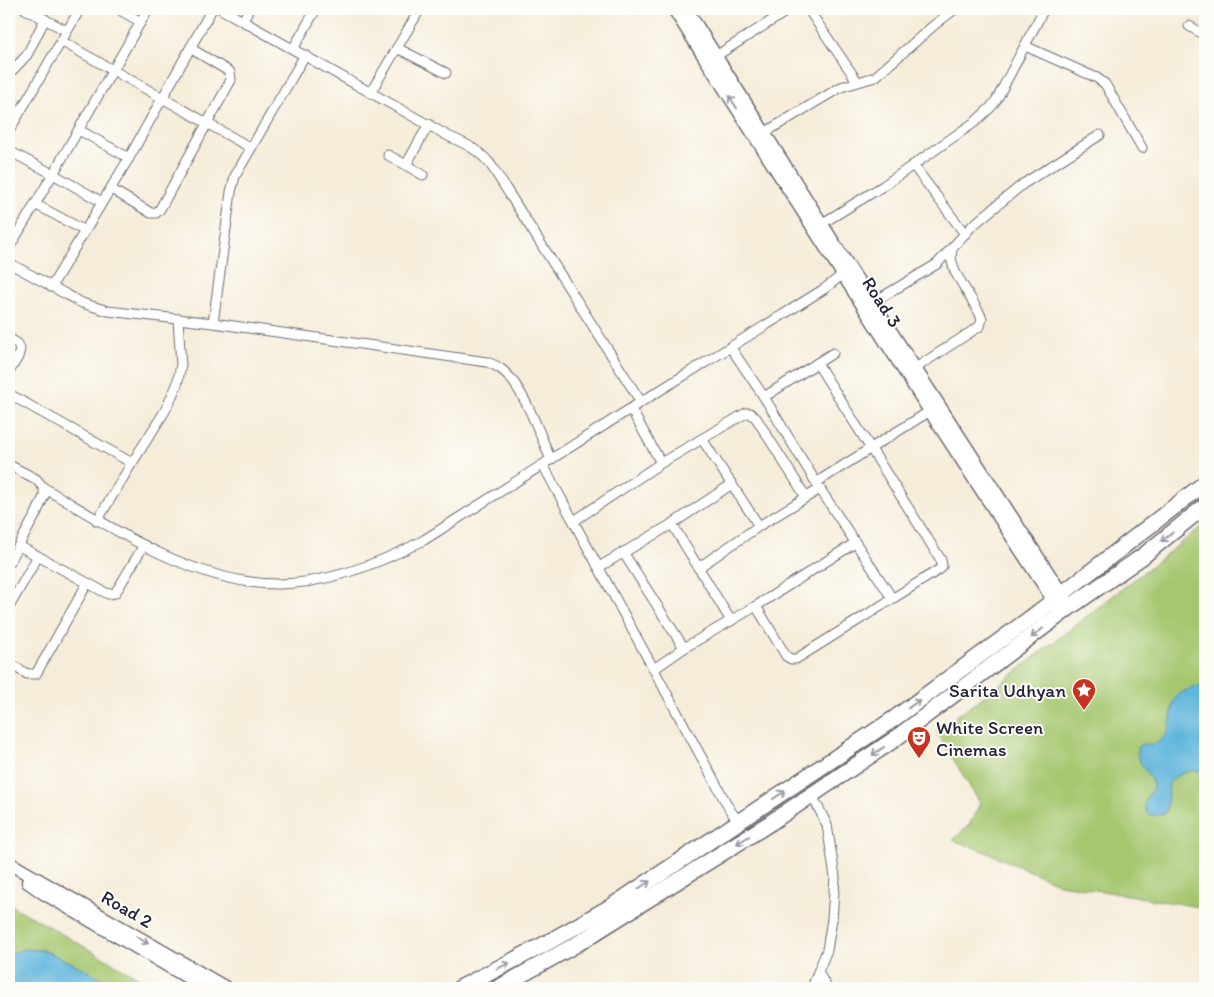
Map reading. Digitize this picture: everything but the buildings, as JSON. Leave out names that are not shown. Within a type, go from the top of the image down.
[{"type":"highway","points":[[498,988],[577,944],[818,792],[892,741],[1062,604],[1205,483]]},
{"type":"highway","points":[[460,988],[545,944],[612,906],[895,718],[1062,604],[1143,556],[1205,506]]},
{"type":"highway","points":[[813,772],[818,792]]},
{"type":"street","points":[[25,9],[67,31]]},
{"type":"street","points":[[9,131],[80,9]]},
{"type":"street","points":[[118,9],[141,22]]},
{"type":"street","points":[[9,248],[148,9]]},
{"type":"street","points":[[51,287],[129,158],[212,9]]},
{"type":"street","points":[[221,9],[469,145],[483,155],[641,402]]},
{"type":"street","points":[[243,21],[249,9]]},
{"type":"street","points":[[293,49],[316,9]]},
{"type":"street","points":[[371,92],[420,9]]},
{"type":"street","name":"Road 3","points":[[674,9],[1062,604]]},
{"type":"street","name":"Road 3","points":[[686,9],[764,133],[817,226]]},
{"type":"street","points":[[716,56],[790,9]]},
{"type":"street","points":[[808,9],[857,81]]},
{"type":"street","points":[[764,133],[840,88],[857,81],[875,77],[955,9]]},
{"type":"street","points":[[817,226],[883,186],[976,122],[991,107],[1044,9]]},
{"type":"street","points":[[9,74],[27,55],[45,19]]},
{"type":"street","points":[[1189,26],[1205,35]]},
{"type":"street","points":[[61,41],[251,148]]},
{"type":"street","points":[[1025,46],[1097,78],[1106,84],[1142,148]]},
{"type":"street","points":[[111,189],[151,212],[156,213],[160,209],[232,80],[230,72],[190,48]]},
{"type":"street","points":[[396,48],[446,73]]},
{"type":"street","points":[[213,323],[231,192],[235,176],[305,55]]},
{"type":"street","points":[[406,165],[428,124]]},
{"type":"street","points":[[78,130],[129,158]]},
{"type":"street","points":[[872,303],[937,264],[979,220],[1024,184],[1100,135]]},
{"type":"street","points":[[9,151],[102,202]]},
{"type":"street","points":[[388,155],[423,175]]},
{"type":"street","points":[[913,165],[965,234]]},
{"type":"street","points":[[35,204],[85,231]]},
{"type":"street","points":[[911,372],[980,326],[982,319],[979,312],[952,265],[952,249]]},
{"type":"street","points":[[9,263],[82,303],[108,311],[213,323],[487,362],[501,368],[516,384],[533,418],[547,463],[574,521],[738,822]]},
{"type":"street","points":[[10,468],[36,479],[44,488],[97,521],[197,569],[224,577],[274,584],[332,576],[375,563],[417,544],[641,402],[731,348],[824,289],[846,272]]},
{"type":"street","name":"Road 3","points":[[846,272],[872,303],[911,372],[930,411],[1062,604]]},
{"type":"street","points":[[97,521],[165,411],[177,385],[181,365],[178,319]]},
{"type":"street","points":[[9,338],[18,344],[20,349],[18,357],[9,372]]},
{"type":"street","points":[[731,348],[892,598]]},
{"type":"street","points":[[764,397],[833,353]]},
{"type":"street","points":[[756,606],[786,656],[796,659],[940,569],[943,563],[817,363]]},
{"type":"street","points":[[9,394],[132,463]]},
{"type":"street","points":[[631,409],[661,462]]},
{"type":"street","points":[[698,568],[759,526],[806,497],[818,485],[871,448],[930,411]]},
{"type":"street","points":[[574,521],[661,462],[742,415],[750,413],[756,418],[806,497]]},
{"type":"street","points":[[702,439],[759,526]]},
{"type":"street","points":[[599,567],[672,524],[732,484]]},
{"type":"street","points":[[9,563],[42,503],[44,488]]},
{"type":"street","points":[[672,524],[731,620]]},
{"type":"street","points":[[654,669],[684,648],[756,606],[855,543]]},
{"type":"street","points":[[19,546],[108,594],[115,593],[144,545]]},
{"type":"street","points":[[623,552],[684,648]]},
{"type":"street","points":[[9,606],[38,556]]},
{"type":"street","points":[[9,663],[27,674],[36,674],[87,584]]},
{"type":"street","points":[[812,988],[827,950],[832,919],[835,877],[827,825],[818,792]]},
{"type":"street","name":"Road 2","points":[[9,863],[226,988]]},
{"type":"street","name":"Road 2","points":[[9,871],[206,988]]},
{"type":"street","points":[[818,972],[827,988]]},
{"type":"green space","name":"Sarita Udhyan","points":[[1205,524],[1205,908],[1060,884],[953,840],[970,824],[980,803],[936,731],[991,691]]},
{"type":"green space","points":[[9,904],[157,988],[9,988]]},
{"type":"water","points":[[1205,685],[1205,774],[1191,771],[1176,777],[1169,783],[1166,812],[1157,815],[1147,813],[1145,809],[1146,800],[1153,788],[1150,778],[1139,760],[1137,747],[1142,744],[1155,744],[1167,734],[1171,722],[1173,703],[1179,694],[1188,689]]},
{"type":"water","points":[[23,949],[42,950],[87,970],[118,988],[9,988],[10,954]]},
{"type":"place","name":"Sarita Udhyan","points":[[1084,711]]},
{"type":"place","name":"White Screen Cinemas","points":[[919,759]]}]
